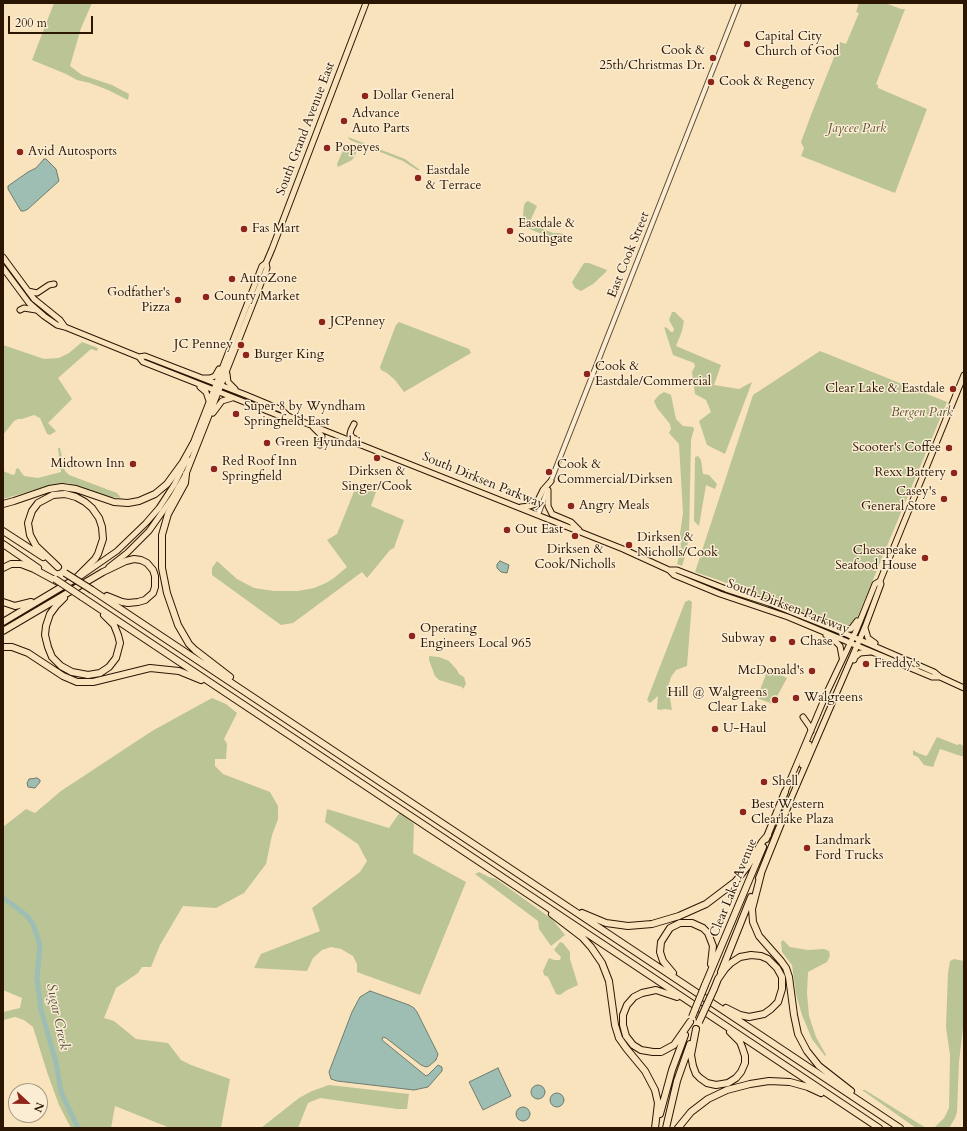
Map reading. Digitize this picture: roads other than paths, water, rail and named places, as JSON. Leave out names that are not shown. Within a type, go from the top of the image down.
[{"type":"highway","points":[[3,504],[49,489],[62,487],[76,489],[114,502],[128,503],[139,501],[156,494],[167,484],[183,462],[193,444]]},
{"type":"highway","points":[[186,474],[185,483],[166,520],[162,543],[164,580],[174,616],[183,634],[195,650],[272,710]]},
{"type":"highway","points":[[58,567],[36,546],[30,534],[28,523],[32,511],[38,503],[53,495],[65,494],[80,499],[89,505],[99,518],[103,532],[102,545],[95,560],[78,583],[52,610],[47,622],[45,635],[48,647],[55,660],[67,670],[83,675],[96,674],[108,667],[116,658],[120,643],[114,625],[90,602]]},
{"type":"highway","points":[[3,531],[58,567],[78,583],[122,602],[142,602],[153,593],[156,576],[147,563],[134,559],[126,561],[103,572],[78,583],[47,596],[3,622]]},
{"type":"highway","points":[[3,544],[878,1127]]},
{"type":"highway","points":[[3,568],[11,564],[21,564],[54,579]]},
{"type":"highway","points":[[3,631],[78,583]]},
{"type":"highway","points":[[94,590],[900,1128]]},
{"type":"highway","points":[[3,602],[11,606],[18,606],[28,603],[40,596],[47,596]]},
{"type":"highway","points":[[3,647],[12,647],[28,653],[63,676],[77,682],[93,682],[150,668],[183,672],[243,704]]},
{"type":"highway","name":"Clear Lake Avenue","points":[[706,984],[785,792]]},
{"type":"highway","name":"Clear Lake Avenue","points":[[696,1029],[714,989],[790,801]]},
{"type":"highway","points":[[542,890],[565,901],[583,913],[606,923],[621,926],[634,926],[661,922],[706,904],[735,882],[748,867],[762,842],[768,835]]},
{"type":"highway","points":[[761,874],[753,903],[753,922],[760,936],[786,968],[789,977],[796,1029],[801,1041],[811,1057],[822,1069],[885,1118]]},
{"type":"highway","points":[[513,884],[582,937],[599,957],[609,981],[615,1025],[619,1038],[646,1071],[655,1090],[658,1103],[656,1128]]},
{"type":"highway","points":[[656,1128],[672,1070],[706,984],[713,956],[711,937],[700,926],[692,923],[674,925],[667,932],[661,942],[660,952],[665,965],[687,986]]},
{"type":"highway","points":[[707,998],[740,1015],[754,1016],[764,1014],[775,1006],[782,989],[782,977],[777,968],[768,959],[756,955],[744,956],[735,960],[728,965],[718,979]]},
{"type":"highway","points":[[691,1019],[674,1045],[666,1050],[653,1052],[641,1050],[630,1041],[625,1033],[623,1019],[625,1010],[630,1001],[642,993],[652,990],[671,994],[691,1006],[700,1009]]},
{"type":"highway","points":[[696,1029],[691,1055],[692,1066],[696,1074],[707,1083],[716,1085],[728,1083],[736,1078],[741,1072],[745,1056],[740,1042],[718,1021]]},
{"type":"highway","points":[[666,1128],[682,1065],[696,1029]]},
{"type":"highway","points":[[678,1128],[691,1112],[708,1099],[720,1093],[759,1082],[780,1080],[816,1090],[878,1127]]},
{"type":"main road","name":"South Grand Avenue East","points":[[219,385],[231,347],[262,266],[266,263],[366,3]]},
{"type":"main road","name":"South Dirksen Parkway","points":[[3,257],[27,291],[42,306],[60,320],[65,327]]},
{"type":"main road","name":"South Grand Avenue East","points":[[219,385],[228,367],[267,268],[266,263]]},
{"type":"main road","name":"South Dirksen Parkway","points":[[3,268],[24,296],[38,311],[57,325],[138,357],[143,362],[216,391],[280,416],[288,416],[623,549],[669,570],[680,578],[820,630],[932,677],[940,678]]},
{"type":"main road","points":[[27,291],[37,293],[49,285],[54,284]]},
{"type":"main road","points":[[20,310],[30,308],[38,311]]},
{"type":"main road","points":[[202,378],[212,377],[218,373],[226,352],[231,347]]},
{"type":"main road","name":"South Dirksen Parkway","points":[[138,357],[145,356],[246,395],[282,410],[288,416]]},
{"type":"main road","points":[[228,367],[227,376],[230,385],[246,395]]},
{"type":"main road","name":"Clear Lake Avenue","points":[[790,801],[865,627],[881,584],[880,581],[964,375]]},
{"type":"main road","points":[[191,381],[206,392],[209,403]]},
{"type":"main road","points":[[78,583],[91,569],[117,551],[159,508],[183,468],[209,403],[219,385]]},
{"type":"main road","points":[[103,572],[123,556],[149,531],[173,498],[186,474],[206,424],[216,391]]},
{"type":"main road","points":[[206,424],[218,405],[226,399],[234,398]]},
{"type":"main road","points":[[354,424],[350,434],[356,439],[358,444]]},
{"type":"main road","points":[[311,425],[322,436],[320,445]]},
{"type":"main road","points":[[519,508],[536,504],[543,490],[551,481]]},
{"type":"main road","points":[[548,490],[548,506],[552,514],[571,522],[583,533]]},
{"type":"main road","name":"South Dirksen Parkway","points":[[669,570],[677,570],[726,589],[769,603],[851,635],[902,658]]},
{"type":"main road","name":"Clear Lake Avenue","points":[[785,792],[850,642],[851,635],[875,584],[880,581]]},
{"type":"main road","points":[[837,630],[845,630],[854,626],[866,598],[870,596]]},
{"type":"main road","points":[[865,627],[866,635],[871,641],[897,653],[902,658],[934,672],[940,678],[964,688]]},
{"type":"main road","points":[[820,630],[840,646],[842,660]]},
{"type":"main road","points":[[834,700],[838,696],[855,657],[863,652],[873,652]]},
{"type":"main road","points":[[800,778],[807,748],[830,694],[834,676]]},
{"type":"main road","points":[[803,717],[810,727],[810,732]]},
{"type":"street","name":"East Cook Street","points":[[538,515],[564,445],[739,3]]},
{"type":"water","points":[[44,159],[46,159],[56,169],[59,181],[28,209],[21,211],[8,189],[8,186],[36,168]]},
{"type":"water","points":[[500,561],[509,565],[507,573],[501,572],[497,568],[497,564]]},
{"type":"water","points":[[37,778],[40,782],[35,788],[28,787],[27,783],[29,779]]},
{"type":"water","points":[[370,991],[409,1005],[417,1012],[438,1054],[436,1060],[429,1066],[426,1067],[421,1065],[386,1038],[383,1037],[382,1040],[426,1076],[438,1065],[442,1067],[442,1071],[428,1087],[414,1090],[331,1079],[329,1072],[352,1012],[360,997]]},
{"type":"water","points":[[498,1068],[511,1096],[483,1110],[469,1082]]},
{"type":"water","points":[[538,1085],[543,1087],[545,1092],[543,1097],[538,1099],[533,1097],[531,1092],[533,1087]]},
{"type":"water","points":[[557,1093],[562,1095],[564,1100],[562,1105],[557,1107],[552,1105],[550,1100],[552,1095]]},
{"type":"water","points":[[523,1107],[528,1109],[530,1114],[528,1119],[523,1121],[518,1119],[516,1114],[518,1109]]},
{"type":"waterway","name":"Sugar Creek","points":[[3,898],[28,917],[33,924],[40,945],[37,978],[41,1010],[56,1062],[61,1092],[78,1128]]},
{"type":"place","name":"Capital City Church of God","points":[[747,44]]},
{"type":"place","name":"Cook & 25th/Christmas Dr.","points":[[713,58]]},
{"type":"place","name":"Cook & Regency","points":[[711,82]]},
{"type":"place","name":"Dollar General","points":[[365,96]]},
{"type":"place","name":"Advance Auto Parts","points":[[344,121]]},
{"type":"place","name":"Popeyes","points":[[327,148]]},
{"type":"place","name":"Avid Autosports","points":[[20,152]]},
{"type":"place","name":"Eastdale & Terrace","points":[[418,178]]},
{"type":"place","name":"Fas Mart","points":[[244,229]]},
{"type":"place","name":"Eastdale & Southgate","points":[[510,231]]},
{"type":"place","name":"AutoZone","points":[[232,279]]},
{"type":"place","name":"County Market","points":[[206,297]]},
{"type":"place","name":"Godfather's Pizza","points":[[178,300]]},
{"type":"place","name":"JCPenney","points":[[322,322]]},
{"type":"place","name":"JC Penney","points":[[241,345]]},
{"type":"place","name":"Burger King","points":[[246,355]]},
{"type":"place","name":"Cook & Eastdale/Commercial","points":[[587,374]]},
{"type":"place","name":"Clear Lake & Eastdale","points":[[953,389]]},
{"type":"place","name":"Super 8 by Wyndham Springfield East","points":[[236,414]]},
{"type":"place","name":"Green Hyundai","points":[[267,443]]},
{"type":"place","name":"Scooter's Coffee","points":[[949,448]]},
{"type":"place","name":"Dirksen & Singer/Cook","points":[[377,458]]},
{"type":"place","name":"Midtown Inn","points":[[133,464]]},
{"type":"place","name":"Red Roof Inn Springfield","points":[[214,469]]},
{"type":"place","name":"Cook & Commercial/Dirksen","points":[[549,472]]},
{"type":"place","name":"Rexx Battery","points":[[954,473]]},
{"type":"place","name":"Casey's General Store","points":[[944,499]]},
{"type":"place","name":"Angry Meals","points":[[571,506]]},
{"type":"place","name":"Out East","points":[[507,530]]},
{"type":"place","name":"Dirksen & Cook/Nicholls","points":[[575,536]]},
{"type":"place","name":"Dirksen & Nicholls/Cook","points":[[629,545]]},
{"type":"place","name":"Chesapeake Seafood House","points":[[925,558]]},
{"type":"place","name":"Operating Engineers Local 965","points":[[412,636]]},
{"type":"place","name":"Subway","points":[[773,639]]},
{"type":"place","name":"Chase","points":[[792,642]]},
{"type":"place","name":"Freddy's","points":[[866,664]]},
{"type":"place","name":"McDonald's","points":[[812,671]]},
{"type":"place","name":"Walgreens","points":[[796,698]]},
{"type":"place","name":"Hill @ Walgreens Clear Lake","points":[[775,700]]},
{"type":"place","name":"U-Haul","points":[[715,729]]},
{"type":"place","name":"Shell","points":[[764,782]]},
{"type":"place","name":"Best Western Clearlake Plaza","points":[[743,812]]},
{"type":"place","name":"Landmark Ford Trucks","points":[[807,848]]},
{"type":"park label","name":"Jaycee Park","points":[[857,129]]},
{"type":"park label","name":"Bergen Park","points":[[922,413]]}]
